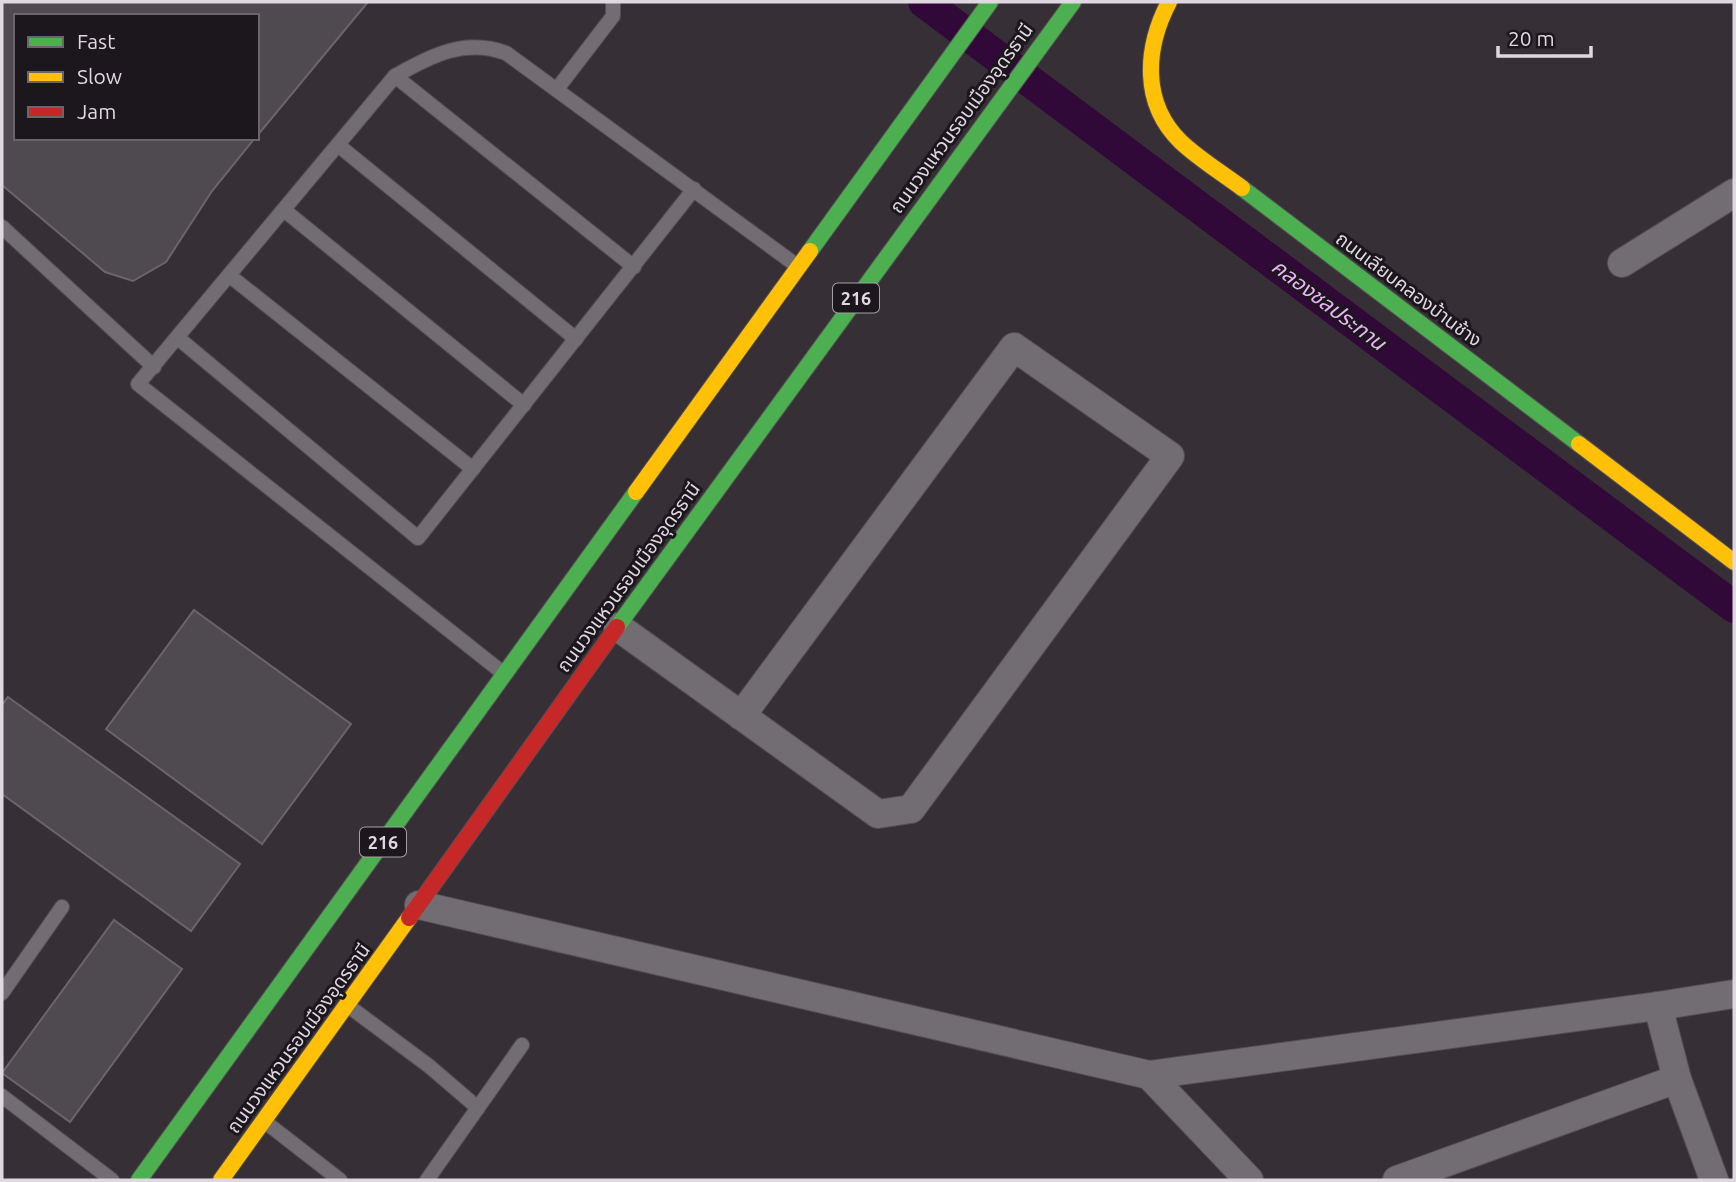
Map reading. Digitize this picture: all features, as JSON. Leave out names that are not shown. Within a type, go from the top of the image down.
[{"type":"main road","name":"216","points":[[139,1180],[990,2]]},
{"type":"main road","name":"ถนนวงแหวนรอบเมืองอุดรธานี","points":[[221,1180],[991,111],[1073,2]]},
{"type":"main road","name":"ถนนเลียบคลองบ้านช้าง","points":[[1169,2],[1161,15],[1150,48],[1150,83],[1161,116],[1182,143],[1734,562]]},
{"type":"street","points":[[1622,263],[1734,193]]},
{"type":"street","points":[[618,627],[741,716],[878,814],[911,809],[1170,456],[1014,347],[741,716]]},
{"type":"street","points":[[419,905],[1149,1075],[1734,994]]},
{"type":"street","points":[[1658,1006],[1677,1079],[1714,1180]]},
{"type":"street","points":[[1149,1075],[1249,1180]]},
{"type":"street","points":[[1397,1180],[1677,1079]]},
{"type":"lane","points":[[557,89],[613,16],[613,2]]},
{"type":"lane","points":[[505,674],[138,384],[396,76],[427,58],[454,49],[487,46],[506,53],[799,266]]},
{"type":"lane","points":[[396,76],[634,267]]},
{"type":"lane","points":[[338,145],[576,339]]},
{"type":"lane","points":[[178,338],[418,538],[694,189]]},
{"type":"lane","points":[[284,210],[524,405]]},
{"type":"lane","points":[[2,227],[154,367]]},
{"type":"lane","points":[[230,276],[473,469]]},
{"type":"lane","points":[[2,993],[62,907]]},
{"type":"lane","points":[[347,1005],[429,1066],[478,1108]]},
{"type":"lane","points":[[426,1180],[522,1045]]},
{"type":"lane","points":[[2,1096],[112,1180]]},
{"type":"lane","points":[[264,1121],[340,1180]]},
{"type":"building","points":[[2,2],[368,2],[259,134],[259,14],[14,14],[14,140],[253,140],[212,191],[166,262],[133,281],[105,272],[2,185]]},
{"type":"building","points":[[194,610],[351,724],[262,844],[106,729]]},
{"type":"building","points":[[8,697],[240,864],[191,931],[2,794],[2,705]]},
{"type":"building","points":[[114,920],[182,969],[70,1122],[2,1073]]},
{"type":"waterway","name":"คลองชลประทาน","points":[[924,2],[1734,607]]},
{"type":"traffic: fast","points":[[810,251],[990,2]]},
{"type":"traffic: fast","points":[[617,627],[1073,2]]},
{"type":"traffic: fast","points":[[1242,188],[1579,444]]},
{"type":"traffic: fast","points":[[139,1180],[636,492]]},
{"type":"traffic: slow","points":[[1169,2],[1155,38],[1152,56],[1153,93],[1159,110],[1168,127],[1181,142],[1242,188]]},
{"type":"traffic: slow","points":[[636,492],[810,251]]},
{"type":"traffic: slow","points":[[1579,444],[1734,562]]},
{"type":"traffic: slow","points":[[221,1180],[409,918]]},
{"type":"traffic: jam","points":[[409,918],[617,627]]}]
